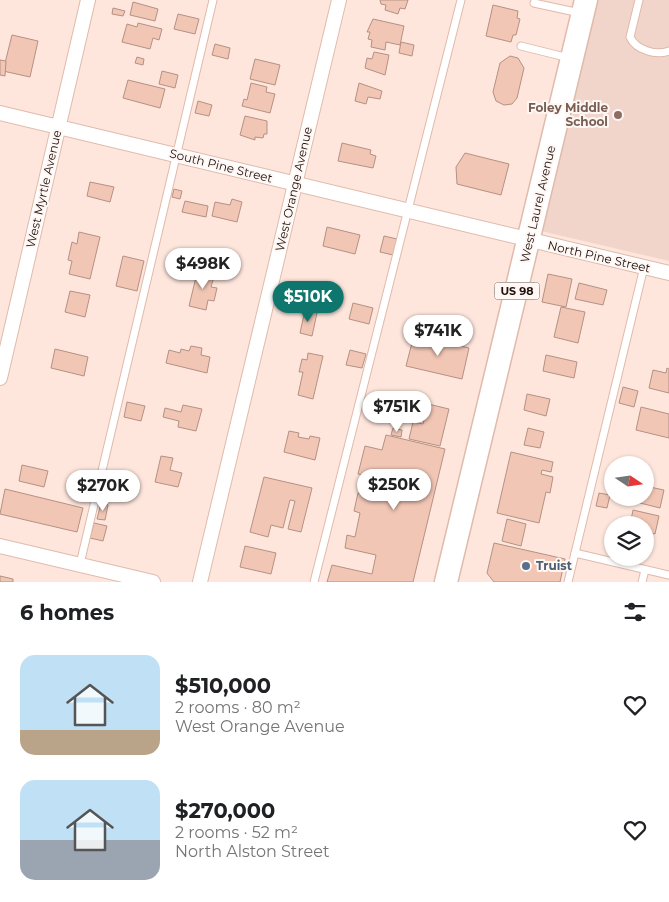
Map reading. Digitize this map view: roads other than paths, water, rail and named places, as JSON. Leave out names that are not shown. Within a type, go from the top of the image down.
[{"type":"main road","name":"West Laurel Avenue","points":[[446,582],[584,7]]},
{"type":"street","name":"West Myrtle Avenue","points":[[0,378],[88,0]]},
{"type":"street","name":"West Orange Avenue","points":[[200,582],[339,0]]},
{"type":"street","name":"South Pine Street","points":[[0,112],[529,241]]},
{"type":"street","name":"North Pine Street","points":[[529,241],[669,273]]},
{"type":"street","points":[[0,546],[153,582]]},
{"type":"lane","points":[[80,564],[213,0]]},
{"type":"lane","points":[[314,582],[461,0]]},
{"type":"lane","points":[[639,0],[630,37],[633,42],[652,52],[669,51]]},
{"type":"lane","points":[[534,3],[584,7]]},
{"type":"lane","points":[[521,46],[572,59]]},
{"type":"lane","points":[[568,582],[644,267]]},
{"type":"lane","points":[[575,553],[669,575]]},
{"type":"lane","points":[[642,582],[645,570]]},
{"type":"place","name":"Foley Middle School","points":[[618,115]]},
{"type":"place","name":"Truist","points":[[526,566]]}]
